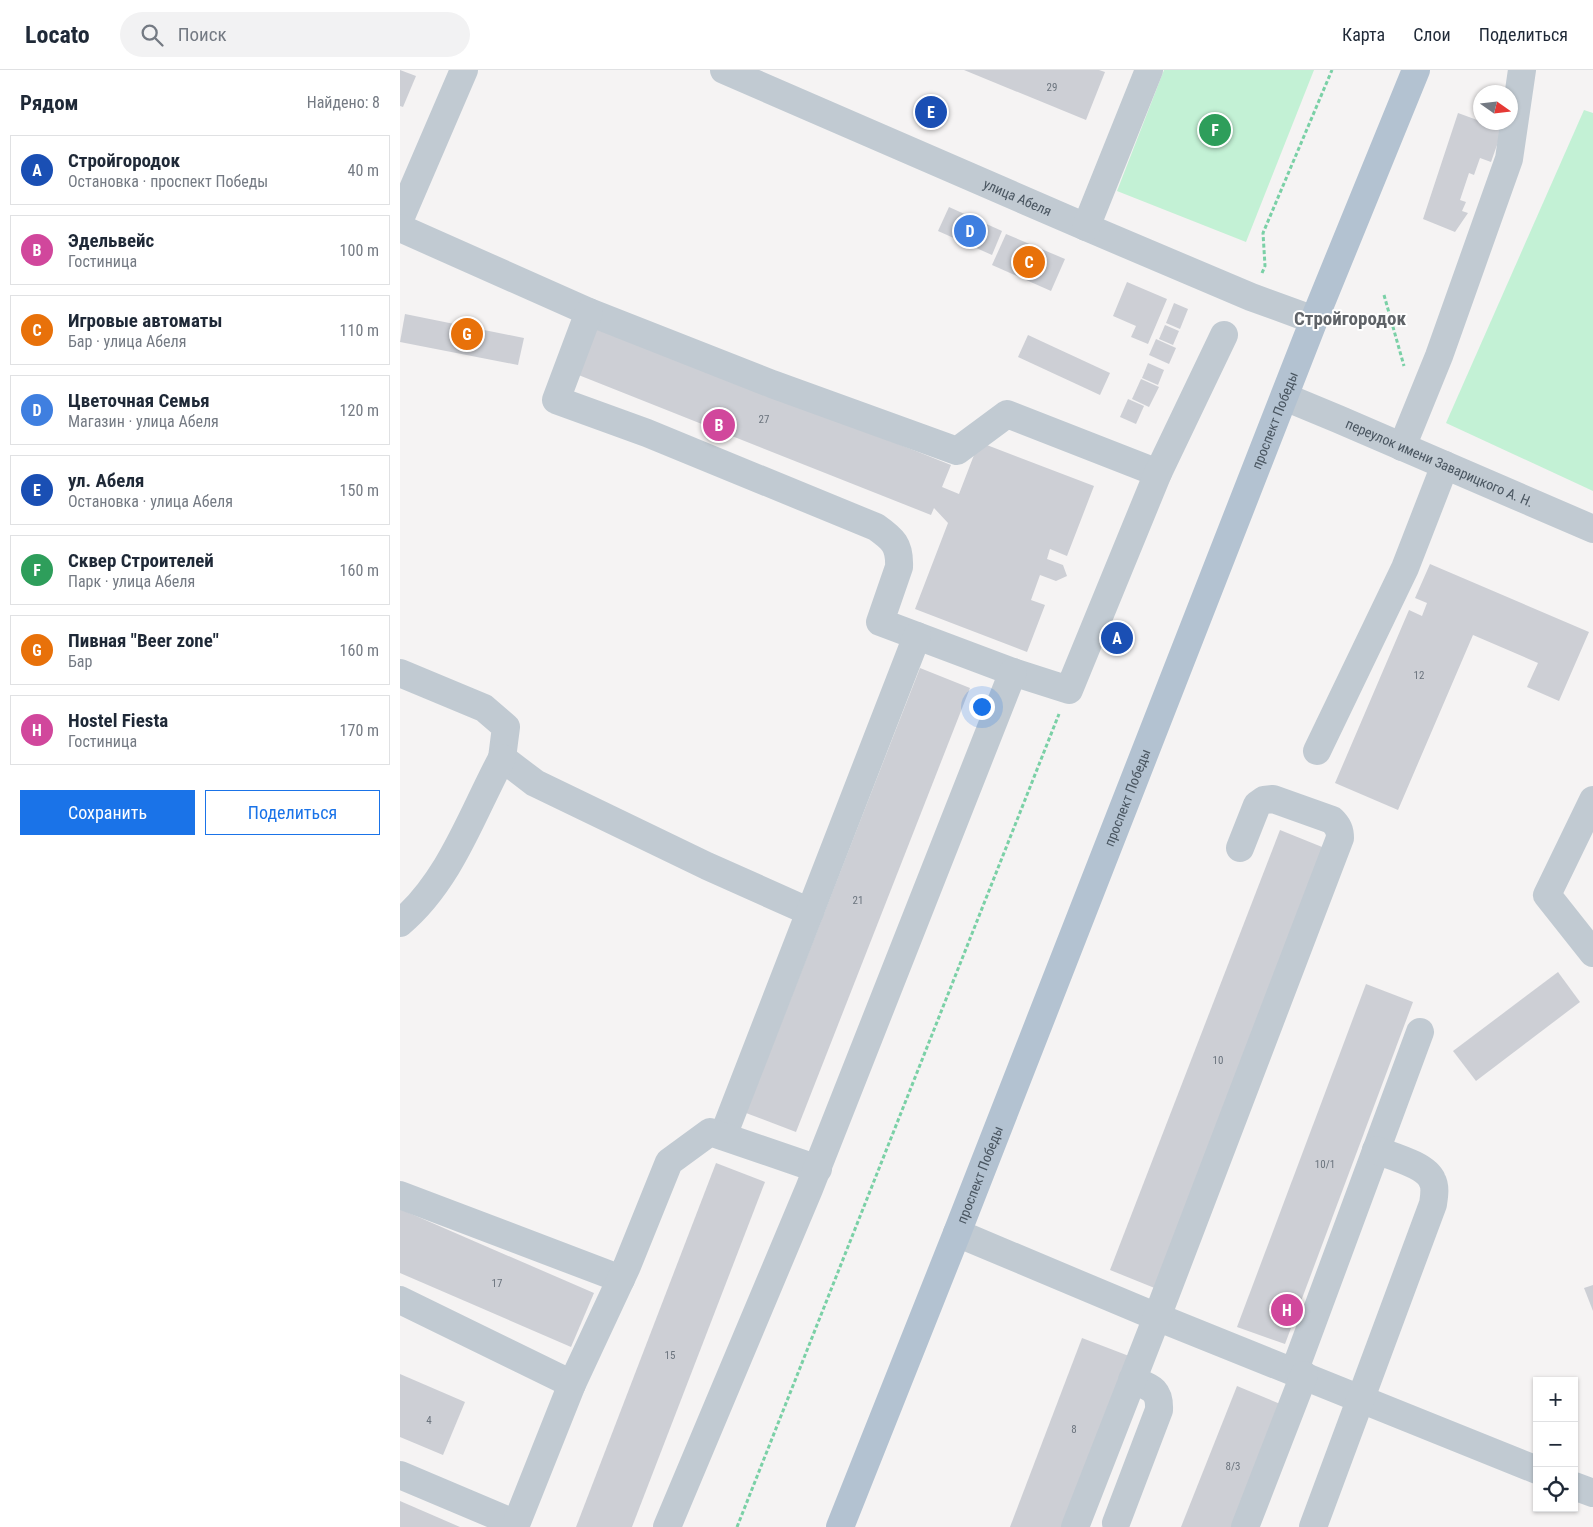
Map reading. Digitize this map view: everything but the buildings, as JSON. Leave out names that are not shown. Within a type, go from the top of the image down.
[{"type":"main road","name":"проспект Победы","points":[[840,1527],[957,1233],[1252,476],[1416,70]]},
{"type":"street","points":[[400,219],[464,70]]},
{"type":"street","name":"улица Абеля","points":[[724,70],[1251,297],[1314,320]]},
{"type":"street","points":[[1086,227],[1149,70]]},
{"type":"street","points":[[1402,447],[1439,356],[1509,159],[1522,70]]},
{"type":"street","points":[[400,228],[590,312],[772,384],[957,451],[1007,414],[1158,473]]},
{"type":"street","points":[[590,312],[556,400],[647,432],[876,527],[888,535],[894,542],[899,550],[900,557],[899,567],[880,622],[1013,672],[1069,690],[1158,473],[1224,336]]},
{"type":"street","name":"переулок имени Заварицкого А. Н.","points":[[1285,398],[1593,529]]},
{"type":"street","points":[[1316,751],[1406,568],[1445,465]]},
{"type":"street","points":[[723,1136],[916,636]]},
{"type":"street","points":[[667,1527],[818,1169],[1013,672]]},
{"type":"street","points":[[400,673],[484,708],[506,727],[502,758],[446,870],[416,910],[400,923]]},
{"type":"street","points":[[502,758],[535,783],[707,866],[810,912]]},
{"type":"street","points":[[1075,1527],[1340,838],[1340,832],[1332,820],[1273,799],[1264,800],[1257,805],[1240,848]]},
{"type":"street","points":[[1593,800],[1547,895],[1593,953]]},
{"type":"street","points":[[1245,1527],[1376,1150],[1420,1032]]},
{"type":"street","points":[[400,1475],[516,1525],[572,1384],[621,1279],[669,1162],[710,1132],[818,1169]]},
{"type":"street","points":[[1313,1527],[1433,1204],[1434,1191],[1432,1180],[1422,1169],[1376,1150]]},
{"type":"street","points":[[400,1195],[621,1279]]},
{"type":"street","points":[[957,1233],[1157,1317],[1533,1468]]},
{"type":"street","points":[[400,1300],[572,1384]]},
{"type":"street","points":[[1116,1523],[1159,1410],[1160,1400],[1151,1387],[1132,1380]]},
{"type":"street","points":[[1578,1487],[1593,1493]]},
{"type":"path","points":[[1251,297],[1265,266],[1263,233],[1332,70]]},
{"type":"path","points":[[1384,295],[1404,366]]},
{"type":"path","points":[[737,1527],[1069,690]]},
{"type":"green space","points":[[1164,70],[1314,70],[1246,242],[1117,191]]},
{"type":"green space","points":[[1584,110],[1593,113],[1593,491],[1446,423]]},
{"type":"place","name":"ул. Абеля","points":[[931,112]]},
{"type":"place","name":"Сквер Строителей","points":[[1215,130]]},
{"type":"place","name":"Цветочная Семья","points":[[970,231]]},
{"type":"place","name":"Игровые автоматы","points":[[1029,262]]},
{"type":"place","name":"Пивная \"Beer zone\"","points":[[467,334]]},
{"type":"place","name":"Эдельвейс","points":[[719,425]]},
{"type":"place","name":"Стройгородок","points":[[1117,638]]},
{"type":"place","name":"Hostel Fiesta","points":[[1287,1310]]},
{"type":"district","name":"Стройгородок","points":[[1350,318]]}]
